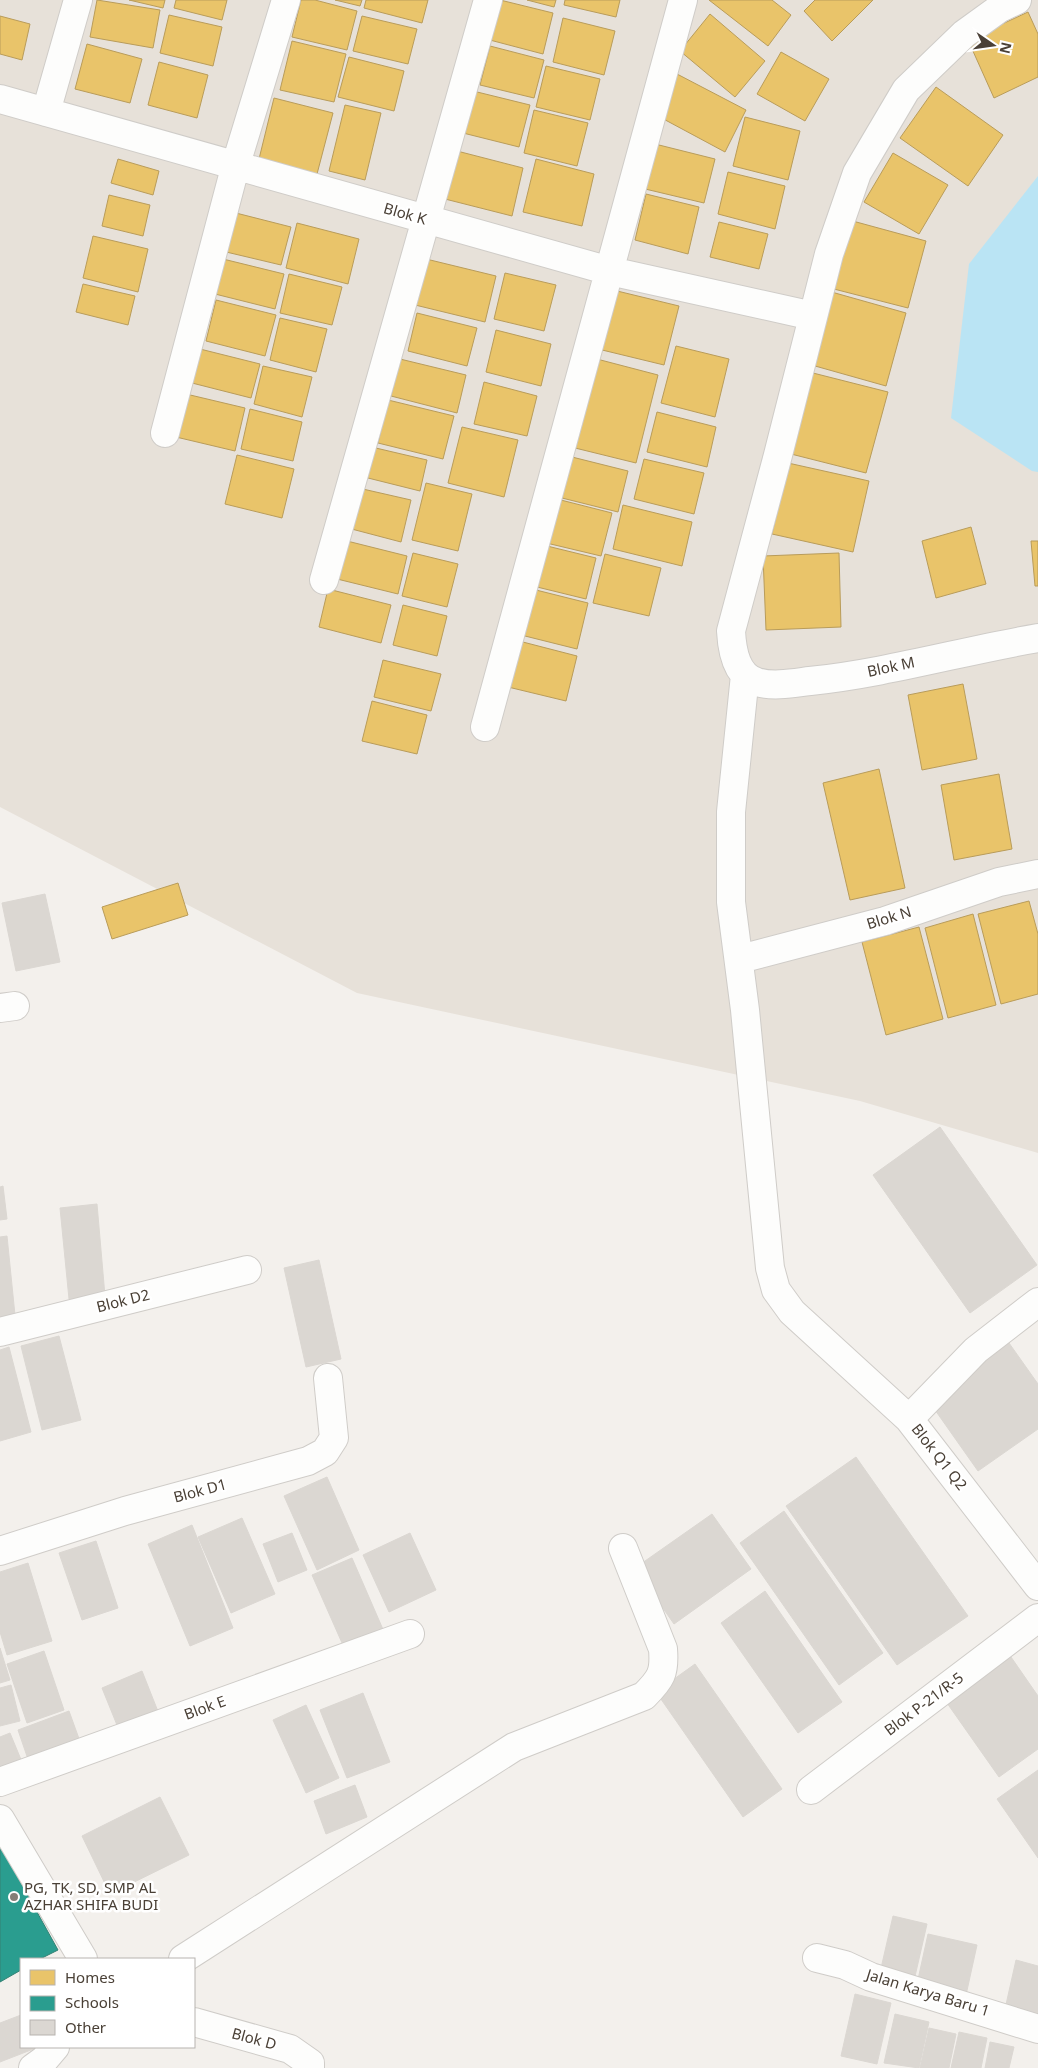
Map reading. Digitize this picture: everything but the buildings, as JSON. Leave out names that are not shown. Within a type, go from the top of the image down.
[{"type":"street","points":[[46,112],[78,0]]},
{"type":"street","points":[[165,433],[236,164],[286,0]]},
{"type":"street","points":[[324,580],[488,0]]},
{"type":"street","points":[[485,727],[683,0]]},
{"type":"street","points":[[909,1419],[792,1312],[776,1290],[770,1268],[740,959],[731,902],[731,812],[745,675],[732,648],[731,632],[829,254],[857,173],[906,90],[964,34],[1000,8],[1017,0]]},
{"type":"street","name":"Blok K","points":[[0,100],[236,164],[426,221],[610,271],[813,316]]},
{"type":"street","name":"Blok M","points":[[745,675],[757,682],[779,684],[841,678],[1038,638]]},
{"type":"street","name":"Blok N","points":[[740,959],[885,921],[999,882],[1038,874]]},
{"type":"street","name":"Blok D2","points":[[0,1332],[247,1270]]},
{"type":"street","name":"Blok Q1 Q2","points":[[1038,1302],[976,1350],[909,1419],[1038,1586]]},
{"type":"street","name":"Blok D1","points":[[0,1550],[125,1511],[308,1461],[325,1452],[334,1438],[328,1378]]},
{"type":"street","points":[[184,1958],[514,1747],[644,1696],[659,1681],[664,1666],[663,1648],[623,1548]]},
{"type":"street","name":"Blok P-21/R-5","points":[[811,1790],[1038,1618]]},
{"type":"street","name":"Blok E","points":[[0,1782],[410,1634]]},
{"type":"street","points":[[0,1819],[82,1958]]},
{"type":"street","name":"Jalan Karya Baru 1","points":[[817,1958],[845,1964],[871,1977],[1038,2029]]},
{"type":"street","name":"Blok D","points":[[195,2022],[290,2048],[310,2066]]},
{"type":"street","points":[[33,2068],[53,2048]]},
{"type":"shaded area","points":[[0,0],[1038,0],[1038,1153],[860,1101],[357,993],[0,807]]},
{"type":"water","points":[[1038,176],[1038,472],[1032,471],[951,418],[969,264]]},
{"type":"place","name":"PG, TK, SD, SMP AL AZHAR SHIFA BUDI","points":[[14,1897]]}]
